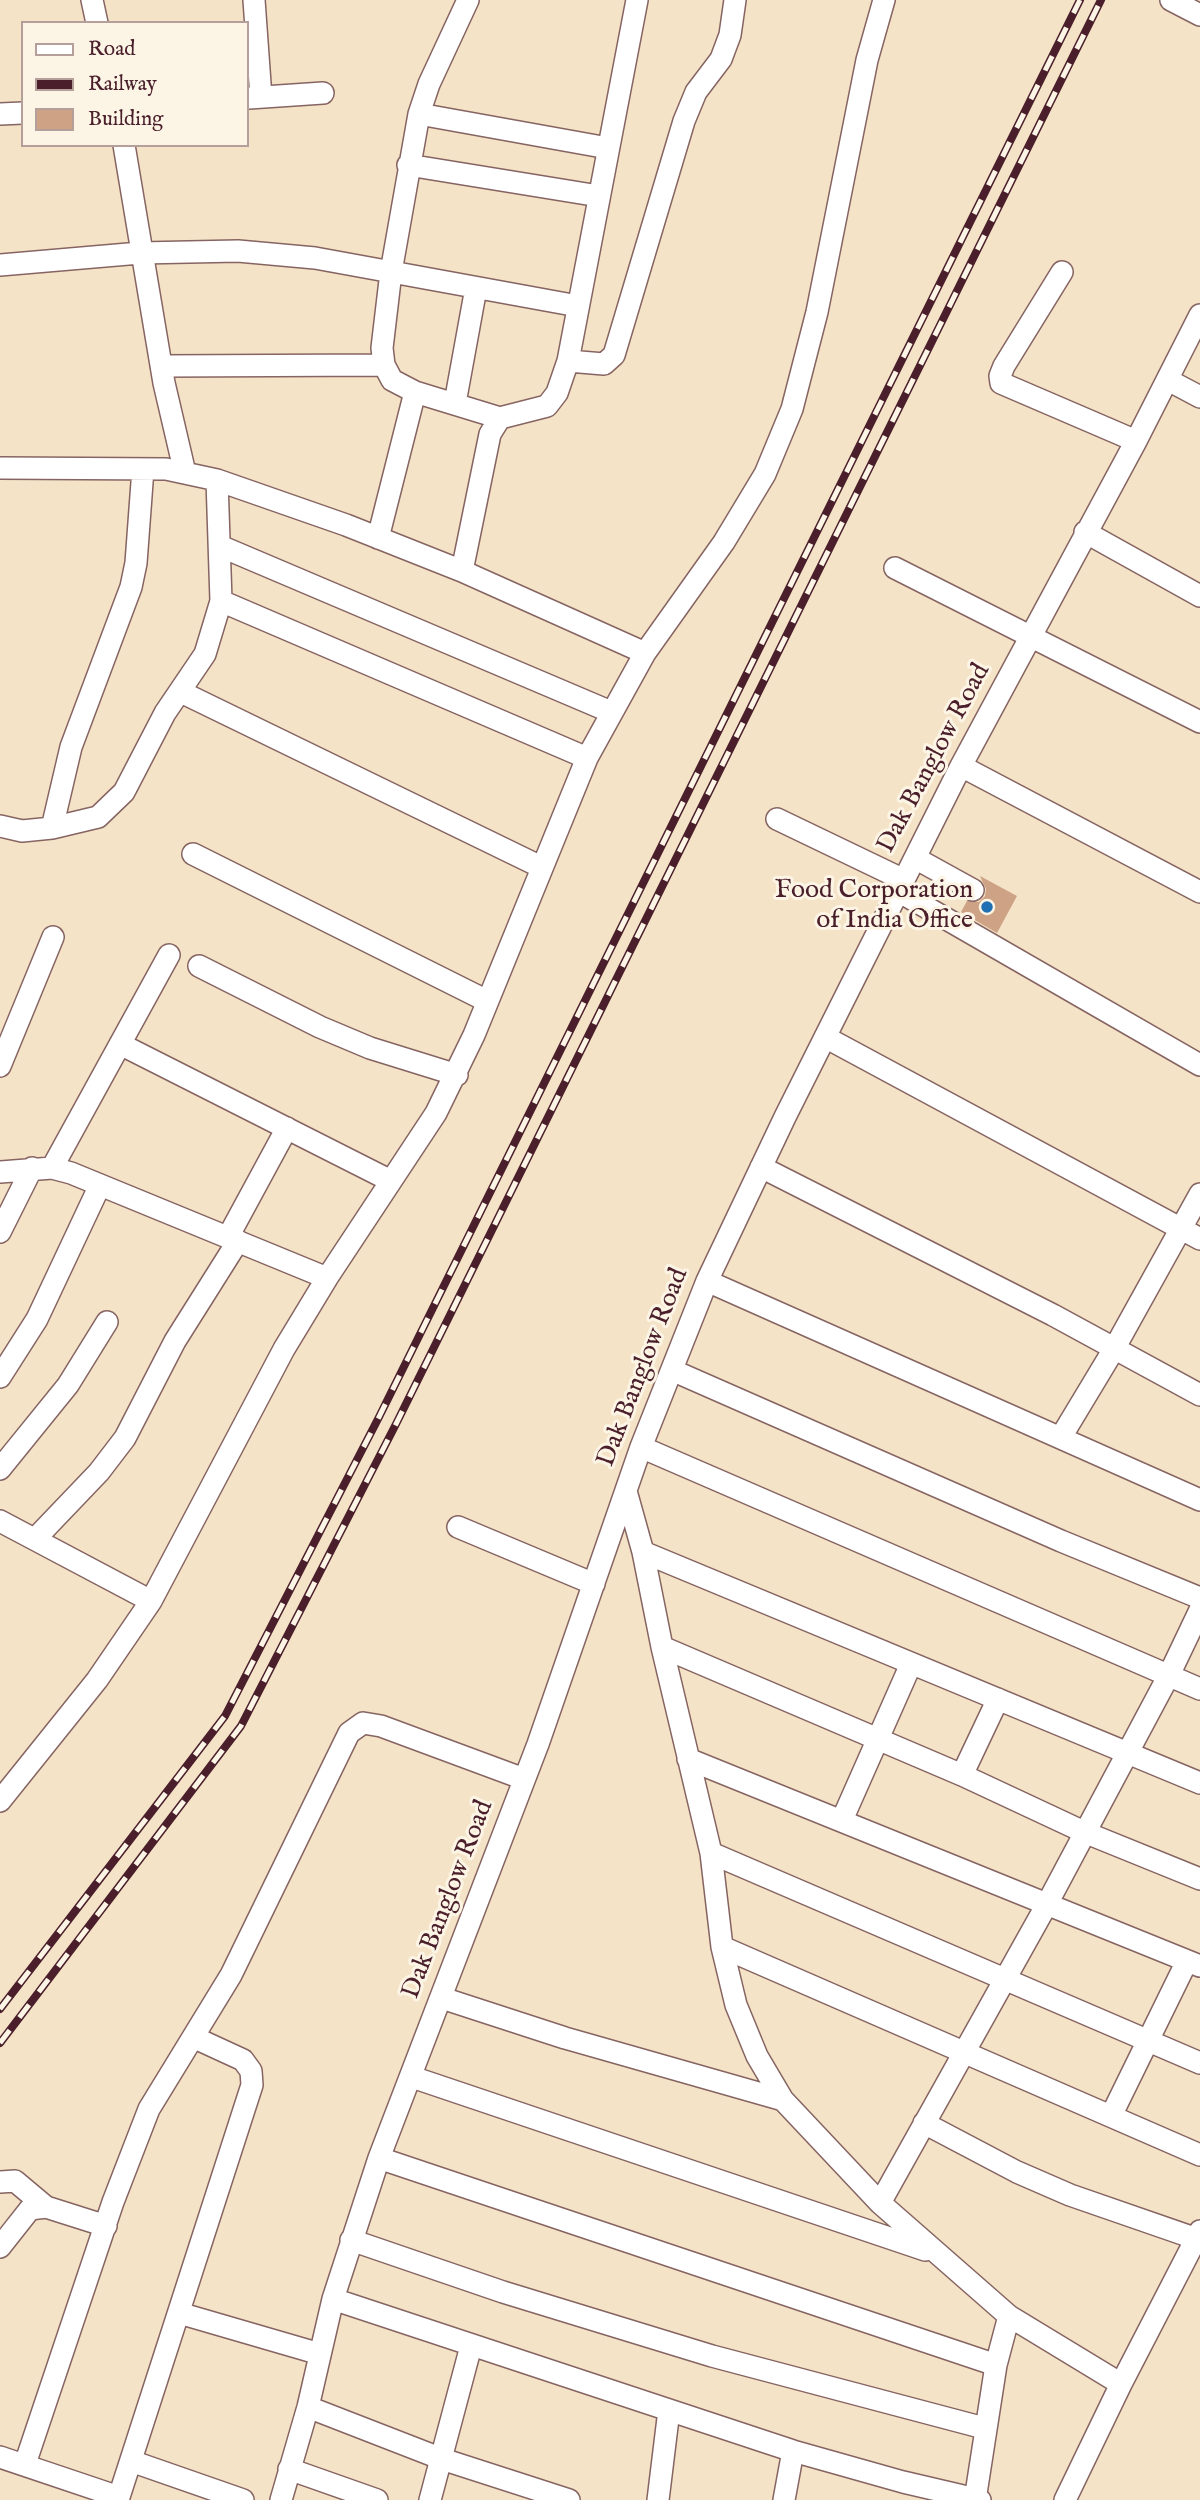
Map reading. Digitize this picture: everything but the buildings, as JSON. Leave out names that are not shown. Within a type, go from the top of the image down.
[{"type":"street","points":[[92,0],[97,21]]},
{"type":"street","points":[[254,0],[254,98],[324,93]]},
{"type":"street","points":[[468,0],[429,84],[419,114],[391,272],[382,348],[384,365],[393,380],[415,392],[500,418],[547,405],[557,393],[568,362],[636,0]]},
{"type":"street","points":[[568,362],[604,364],[614,355],[684,121],[696,92],[721,59],[730,35],[734,0]]},
{"type":"street","points":[[0,1801],[97,1679],[151,1601],[284,1349],[327,1278],[436,1113],[457,1075],[587,758],[645,653],[724,542],[765,474],[792,409],[817,312],[867,60],[884,0]]},
{"type":"street","points":[[1171,0],[1200,15]]},
{"type":"street","points":[[0,114],[21,113]]},
{"type":"street","points":[[419,114],[608,148]]},
{"type":"street","points":[[124,147],[162,366],[185,473]]},
{"type":"street","points":[[408,165],[599,196]]},
{"type":"street","points":[[0,265],[141,253],[238,251],[315,258],[578,306]]},
{"type":"street","points":[[1062,272],[1004,366],[1000,376],[1001,383],[1136,441]]},
{"type":"street","points":[[456,403],[477,288]]},
{"type":"street","name":"Dak Banglow Road","points":[[281,2500],[308,2407],[333,2299],[379,2158],[524,1779],[641,1447],[674,1370],[707,1281],[825,1037],[961,766],[1136,441],[1200,315]]},
{"type":"street","points":[[162,366],[384,365]]},
{"type":"street","points":[[1168,380],[1200,397]]},
{"type":"street","points":[[377,538],[415,392]]},
{"type":"street","points":[[462,571],[490,434],[500,418]]},
{"type":"street","points":[[0,468],[143,469],[185,473],[218,480],[462,571],[645,653]]},
{"type":"street","points":[[52,828],[71,747],[131,587],[136,562],[143,469]]},
{"type":"street","points":[[0,826],[22,831],[52,828],[98,817],[124,792],[165,713],[205,654],[221,601],[218,480]]},
{"type":"street","points":[[1085,532],[1200,596]]},
{"type":"street","points":[[220,546],[611,712]]},
{"type":"street","points":[[895,568],[1200,722]]},
{"type":"street","points":[[221,601],[587,758]]},
{"type":"street","points":[[181,692],[541,867]]},
{"type":"street","points":[[961,766],[1200,892]]},
{"type":"street","points":[[778,820],[901,886],[1200,1065]]},
{"type":"street","points":[[193,854],[487,1001]]},
{"type":"street","points":[[915,858],[973,890]]},
{"type":"street","points":[[0,1066],[53,937]]},
{"type":"street","points":[[0,1232],[120,1044],[169,955]]},
{"type":"street","points":[[199,966],[333,1033],[457,1075]]},
{"type":"street","points":[[825,1037],[1200,1239]]},
{"type":"street","points":[[120,1044],[391,1181]]},
{"type":"street","points":[[35,1539],[99,1472],[125,1438],[175,1341],[233,1239],[287,1128]]},
{"type":"street","points":[[761,1167],[1200,1395]]},
{"type":"street","points":[[0,1172],[42,1168],[100,1185],[327,1278]]},
{"type":"street","points":[[0,1377],[37,1319],[100,1185]]},
{"type":"street","points":[[1061,1437],[1114,1349],[1200,1194]]},
{"type":"street","points":[[707,1281],[1200,1500]]},
{"type":"street","points":[[0,1469],[68,1385],[107,1322]]},
{"type":"street","points":[[674,1370],[1061,1541],[1200,1598]]},
{"type":"street","points":[[641,1447],[1200,1689]]},
{"type":"street","points":[[626,1491],[643,1552],[662,1647],[711,1853],[722,1947],[736,2005],[757,2056],[783,2100],[880,2203],[933,2252],[1009,2316],[1121,2384]]},
{"type":"street","points":[[0,1521],[151,1601]]},
{"type":"street","points":[[458,1527],[594,1584]]},
{"type":"street","points":[[643,1552],[1200,1783]]},
{"type":"street","points":[[880,2203],[1047,1904],[1169,1675],[1200,1610]]},
{"type":"street","points":[[662,1647],[962,1775],[1084,1832],[1200,1879]]},
{"type":"street","points":[[842,1821],[911,1664]]},
{"type":"street","points":[[962,1775],[998,1699]]},
{"type":"street","points":[[25,2464],[149,2109],[231,1975],[274,1892],[349,1734],[363,1723],[381,1726],[524,1779]]},
{"type":"street","points":[[688,1759],[1194,1964],[1146,2040],[1111,2116]]},
{"type":"street","points":[[711,1853],[1003,1981],[1146,2040],[1197,2055]]},
{"type":"street","points":[[722,1947],[1200,2155]]},
{"type":"street","points":[[442,1998],[565,2038],[783,2100]]},
{"type":"street","points":[[0,2457],[118,2499],[252,2085],[251,2071],[243,2060],[193,2037]]},
{"type":"street","points":[[412,2077],[933,2252]]},
{"type":"street","points":[[924,2123],[1017,2172],[1070,2195],[1199,2237],[1121,2384],[1065,2500]]},
{"type":"street","points":[[379,2158],[996,2365]]},
{"type":"street","points":[[0,2182],[15,2181],[46,2207],[106,2226]]},
{"type":"street","points":[[0,2247],[30,2209],[46,2207]]},
{"type":"street","points":[[351,2240],[503,2292],[712,2356],[984,2428]]},
{"type":"street","points":[[333,2299],[793,2451],[901,2491],[980,2500]]},
{"type":"street","points":[[179,2312],[320,2354]]},
{"type":"street","points":[[975,2500],[984,2428],[1009,2316]]},
{"type":"street","points":[[430,2500],[471,2346]]},
{"type":"street","points":[[308,2407],[442,2459],[569,2500]]},
{"type":"street","points":[[658,2500],[669,2410]]},
{"type":"street","points":[[784,2500],[793,2451]]},
{"type":"street","points":[[131,2461],[243,2500]]},
{"type":"street","points":[[289,2469],[377,2500]]},
{"type":"railway","points":[[0,2009],[225,1716],[379,1417],[1080,0]]},
{"type":"railway","points":[[0,2043],[241,1726],[396,1424],[1101,0]]},
{"type":"place","name":"Food Corporation of India Office","points":[[987,907]]}]
